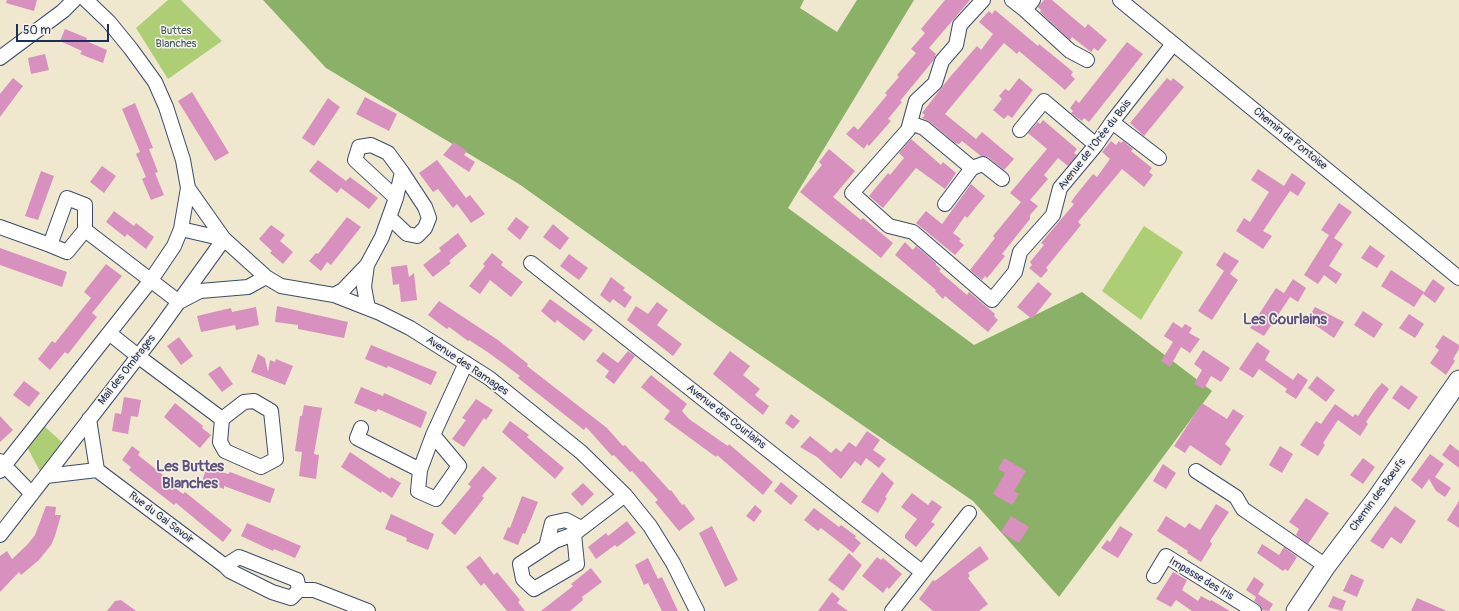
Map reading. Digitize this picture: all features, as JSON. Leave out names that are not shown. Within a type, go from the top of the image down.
[{"type":"street","points":[[0,58],[63,11],[74,0]]},
{"type":"street","points":[[32,494],[1,466],[151,280],[174,246],[181,229],[188,188],[183,160],[166,107],[155,82],[109,22],[86,0]]},
{"type":"street","name":"Avenue de l'Orée du Bois","points":[[983,0],[960,25],[956,45],[942,61],[936,83],[916,101],[908,130],[852,193],[889,226],[913,232],[992,300],[1015,272],[1020,252],[1053,215],[1060,188],[1096,145],[1112,122],[1173,44]]},
{"type":"street","points":[[1012,0],[1029,5],[1070,51],[1087,60]]},
{"type":"street","name":"Chemin de Pontoise","points":[[1120,0],[1459,278]]},
{"type":"street","points":[[1020,130],[1044,101],[1096,145]]},
{"type":"street","points":[[1112,122],[1159,158]]},
{"type":"street","points":[[910,123],[924,128],[972,168]]},
{"type":"street","points":[[389,217],[407,234],[417,236],[425,228],[428,218],[425,207],[388,153],[371,145],[359,147],[355,160],[396,198]]},
{"type":"street","points":[[945,204],[972,168],[983,164],[1002,179]]},
{"type":"street","points":[[368,308],[364,287],[368,265],[382,237],[396,198],[402,172]]},
{"type":"street","name":"Avenue des Ramages","points":[[188,188],[224,239],[266,277],[281,286],[334,295],[368,308],[410,328],[489,378],[581,452],[625,495],[650,526],[673,563],[697,611]]},
{"type":"street","points":[[0,227],[50,246],[67,252],[85,230],[85,205],[67,198],[50,246]]},
{"type":"street","points":[[181,229],[224,239]]},
{"type":"street","points":[[85,230],[179,302],[200,291],[248,287],[266,277]]},
{"type":"street","name":"Mail des Ombrages","points":[[0,534],[139,356],[224,239]]},
{"type":"street","name":"Avenue des Courlains","points":[[531,263],[922,572]]},
{"type":"street","points":[[334,295],[343,290],[368,265]]},
{"type":"street","points":[[109,333],[222,418]]},
{"type":"street","points":[[433,435],[460,466],[436,499],[418,491],[420,470],[433,435],[466,363]]},
{"type":"street","name":"Chemin des Bœufs","points":[[1296,611],[1326,566],[1377,498],[1459,380]]},
{"type":"street","points":[[254,401],[271,411],[276,459],[261,467],[225,452],[220,442],[222,418],[244,402],[254,401]]},
{"type":"street","points":[[46,476],[97,470],[89,419]]},
{"type":"street","points":[[361,428],[357,438],[420,470]]},
{"type":"street","name":"Rue du Gai Savoir","points":[[97,470],[230,571],[242,578],[272,592],[291,598],[298,590],[314,590],[368,611]]},
{"type":"street","points":[[1196,471],[1236,497],[1243,509],[1326,566]]},
{"type":"street","points":[[577,531],[625,495]]},
{"type":"street","points":[[897,609],[922,572],[969,513]]},
{"type":"street","points":[[566,520],[577,531],[577,564],[534,588],[523,579],[520,564],[546,547],[552,523],[566,520]]},
{"type":"street","name":"Impasse des Iris","points":[[1154,576],[1166,556],[1254,611]]},
{"type":"street","points":[[225,566],[239,557],[297,580],[298,590]]},
{"type":"green space","name":"Buttes Blanches","points":[[168,0],[181,0],[222,41],[168,79],[136,28]]},
{"type":"green space","points":[[263,0],[804,0],[800,8],[837,32],[857,0],[914,0],[788,208],[974,345],[1082,292],[1212,391],[1059,597],[973,501],[715,324],[519,184],[326,68]]},
{"type":"green space","points":[[1144,226],[1183,252],[1141,320],[1102,291]]},
{"type":"green space","points":[[44,426],[64,444],[41,473],[27,447]]},
{"type":"building","points":[[7,0],[37,0],[34,11],[6,3]]},
{"type":"building","points":[[945,0],[970,0],[929,48],[936,54],[933,61],[900,101],[902,102],[888,119],[891,121],[869,146],[867,144],[864,149],[846,134],[854,126],[858,130],[887,95],[885,93],[899,77],[897,75],[916,53],[911,49],[925,33],[921,29]]},
{"type":"building","points":[[1044,0],[1052,0],[1085,28],[1088,24],[1107,40],[1098,51],[1094,48],[1091,52],[1072,37],[1070,40],[1040,12],[1041,10],[1038,7]]},
{"type":"building","points":[[995,10],[1038,46],[1039,44],[1073,72],[1071,75],[1075,79],[1065,90],[1019,51],[1017,54],[1004,43],[945,114],[976,139],[982,132],[1014,159],[1004,170],[988,157],[981,156],[962,141],[959,144],[955,143],[929,121],[922,118],[925,115],[922,113],[950,77],[977,46],[981,50],[993,34],[979,22],[989,11],[992,14]]},
{"type":"building","points":[[65,29],[87,38],[86,41],[107,50],[103,63],[80,54],[82,51],[60,41]]},
{"type":"building","points":[[1127,42],[1143,54],[1089,122],[1084,118],[1082,121],[1071,113],[1073,111],[1070,108],[1076,100],[1079,103]]},
{"type":"building","points":[[45,54],[49,70],[31,74],[28,58]]},
{"type":"building","points":[[13,78],[23,86],[0,117],[0,94]]},
{"type":"building","points":[[1019,78],[1033,90],[1012,118],[1008,115],[1004,119],[993,110],[1002,99],[999,96],[1005,89],[1009,91]]},
{"type":"building","points":[[1167,78],[1171,81],[1173,78],[1184,87],[1144,136],[1130,123]]},
{"type":"building","points":[[192,92],[229,153],[215,161],[178,101]]},
{"type":"building","points":[[365,97],[397,114],[389,131],[356,114]]},
{"type":"building","points":[[328,98],[340,107],[314,146],[302,138]]},
{"type":"building","points":[[135,103],[153,148],[149,149],[158,172],[155,173],[164,195],[151,200],[142,179],[146,177],[136,154],[140,152],[122,109]]},
{"type":"building","points":[[1043,120],[1077,149],[1074,153],[1077,155],[1068,166],[1058,158],[1044,175],[1048,179],[1030,200],[1038,206],[1030,215],[1030,219],[1002,254],[1005,256],[987,278],[985,276],[982,280],[970,270],[995,238],[993,236],[1021,202],[1010,193],[1047,149],[1028,133],[1038,122],[1040,124]]},
{"type":"building","points":[[911,139],[941,165],[943,162],[956,173],[945,189],[916,168],[883,208],[869,196],[888,173],[890,175],[904,158],[899,153]]},
{"type":"building","points":[[1111,141],[1116,145],[1119,141],[1121,143],[1123,141],[1133,149],[1131,151],[1152,168],[1149,172],[1153,175],[1144,187],[1122,169],[1078,222],[1081,225],[1046,268],[1048,270],[1041,278],[1029,268],[1032,265],[1030,262],[1044,245],[1041,243],[1074,204],[1071,202],[1076,195],[1093,174],[1097,177],[1110,159],[1102,152]]},
{"type":"building","points":[[454,142],[467,151],[464,155],[475,162],[469,172],[443,155]]},
{"type":"building","points":[[829,149],[855,171],[833,197],[861,220],[863,218],[893,243],[881,258],[800,192],[822,165],[819,162]]},
{"type":"building","points":[[318,160],[346,181],[350,177],[378,198],[369,209],[341,188],[337,193],[309,171]]},
{"type":"building","points":[[437,160],[466,198],[470,195],[485,214],[471,223],[457,204],[453,208],[438,189],[433,192],[419,173]]},
{"type":"building","points":[[102,166],[116,176],[104,193],[90,182]]},
{"type":"building","points":[[1258,169],[1284,186],[1292,173],[1306,183],[1298,196],[1290,191],[1263,231],[1272,236],[1263,249],[1236,231],[1244,218],[1250,222],[1269,192],[1251,180]]},
{"type":"building","points":[[41,171],[54,176],[38,220],[25,216]]},
{"type":"building","points":[[971,184],[985,196],[967,218],[965,216],[953,233],[961,239],[959,241],[964,245],[955,255],[916,223],[926,211],[942,224]]},
{"type":"building","points":[[1339,203],[1352,212],[1334,238],[1343,244],[1329,266],[1342,274],[1336,284],[1324,275],[1318,284],[1304,275],[1329,235],[1321,230]]},
{"type":"building","points":[[114,211],[134,226],[136,223],[154,237],[146,249],[127,234],[125,237],[106,222]]},
{"type":"building","points":[[347,217],[361,227],[331,265],[327,262],[321,271],[309,261],[316,253],[318,254]]},
{"type":"building","points":[[516,217],[529,227],[520,240],[507,229]]},
{"type":"building","points":[[553,224],[569,238],[560,250],[543,237]]},
{"type":"building","points":[[271,225],[285,235],[280,241],[293,252],[283,264],[270,253],[272,251],[259,239]]},
{"type":"building","points":[[458,233],[467,246],[449,261],[451,263],[433,277],[423,265],[441,251],[439,248]]},
{"type":"building","points":[[905,242],[913,250],[916,246],[936,263],[936,265],[941,269],[939,271],[967,295],[969,292],[995,314],[994,316],[998,320],[988,332],[945,296],[943,299],[935,291],[936,290],[895,255]]},
{"type":"building","points":[[1370,245],[1385,256],[1377,268],[1361,258]]},
{"type":"building","points":[[0,248],[67,272],[62,287],[0,265]]},
{"type":"building","points":[[1224,252],[1239,261],[1230,274],[1238,280],[1212,320],[1198,311],[1224,271],[1216,265]]},
{"type":"building","points":[[492,253],[503,262],[501,265],[523,282],[511,297],[490,280],[480,294],[469,286],[485,266],[483,264]]},
{"type":"building","points":[[569,254],[588,268],[579,280],[560,266]]},
{"type":"building","points":[[106,264],[122,276],[92,313],[97,317],[68,354],[65,352],[50,370],[38,359],[52,341],[55,343],[91,298],[84,292]]},
{"type":"building","points":[[407,265],[409,277],[414,273],[417,300],[401,302],[399,284],[393,285],[391,267]]},
{"type":"building","points":[[1391,270],[1424,292],[1414,307],[1381,286]]},
{"type":"building","points":[[611,277],[625,288],[623,290],[632,297],[625,308],[613,299],[610,303],[600,295]]},
{"type":"building","points":[[1293,279],[1306,288],[1298,302],[1284,293]]},
{"type":"building","points":[[1433,279],[1445,288],[1435,303],[1423,294]]},
{"type":"building","points":[[1038,282],[1052,294],[1032,319],[1017,307]]},
{"type":"building","points":[[1276,288],[1290,297],[1264,336],[1250,328]]},
{"type":"building","points":[[550,299],[593,330],[584,341],[557,320],[555,323],[541,311]]},
{"type":"building","points":[[439,301],[498,340],[528,364],[527,366],[607,428],[623,446],[625,445],[641,462],[643,461],[670,491],[671,490],[682,505],[684,504],[695,519],[679,531],[655,502],[658,500],[632,471],[630,472],[614,455],[612,456],[586,427],[584,430],[518,378],[520,376],[489,353],[469,340],[468,341],[449,327],[447,329],[428,315]]},
{"type":"building","points":[[657,302],[668,310],[657,325],[682,344],[673,356],[627,320],[636,306],[648,314]]},
{"type":"building","points":[[277,306],[348,322],[344,338],[298,329],[298,325],[275,322]]},
{"type":"building","points":[[256,307],[259,325],[236,330],[235,325],[201,332],[197,316],[231,308],[232,312]]},
{"type":"building","points":[[1315,307],[1344,322],[1334,338],[1315,325],[1318,321],[1310,315]]},
{"type":"building","points":[[1363,311],[1383,324],[1374,338],[1354,325]]},
{"type":"building","points":[[1409,314],[1424,324],[1415,338],[1399,328]]},
{"type":"building","points":[[1173,322],[1182,328],[1185,324],[1192,328],[1189,333],[1200,339],[1190,353],[1181,347],[1170,367],[1161,361],[1173,342],[1164,336]]},
{"type":"building","points":[[1443,335],[1459,345],[1459,349],[1453,359],[1455,361],[1446,375],[1430,363],[1439,350],[1435,347]]},
{"type":"building","points":[[179,337],[193,356],[181,365],[167,346]]},
{"type":"building","points":[[1257,342],[1270,351],[1265,360],[1293,380],[1298,373],[1308,380],[1296,399],[1285,392],[1287,389],[1259,369],[1253,378],[1239,369]]},
{"type":"building","points":[[371,345],[437,372],[431,385],[388,366],[387,368],[365,359]]},
{"type":"building","points":[[1203,350],[1230,368],[1221,382],[1211,376],[1204,389],[1194,384],[1202,370],[1194,364]]},
{"type":"building","points":[[628,351],[635,356],[614,384],[605,377],[609,371],[596,361],[603,352],[618,363]]},
{"type":"building","points":[[730,351],[750,366],[743,375],[760,389],[755,395],[769,406],[763,415],[713,374]]},
{"type":"building","points":[[258,354],[265,358],[268,372],[270,360],[275,362],[276,359],[293,366],[285,385],[251,372]]},
{"type":"building","points":[[220,366],[233,384],[222,392],[208,374]]},
{"type":"building","points":[[651,375],[687,404],[682,411],[689,419],[728,446],[729,444],[773,482],[763,495],[717,455],[716,457],[664,419],[670,411],[641,387]]},
{"type":"building","points":[[1317,376],[1335,390],[1326,402],[1308,388]]},
{"type":"building","points":[[24,381],[40,393],[29,407],[13,395]]},
{"type":"building","points":[[1382,383],[1389,389],[1366,422],[1368,424],[1360,436],[1338,420],[1323,443],[1325,445],[1318,456],[1300,445],[1316,421],[1321,424],[1335,404],[1353,417],[1355,414],[1358,416]]},
{"type":"building","points":[[1401,385],[1418,397],[1409,410],[1392,398]]},
{"type":"building","points":[[361,387],[383,396],[384,393],[427,412],[421,428],[378,409],[376,412],[354,403]]},
{"type":"building","points":[[124,397],[141,400],[138,417],[131,416],[128,434],[112,431],[115,413],[121,414]]},
{"type":"building","points":[[476,399],[493,410],[486,420],[484,418],[464,447],[452,439],[466,420],[462,418]]},
{"type":"building","points":[[175,403],[203,426],[202,428],[211,435],[200,448],[164,417]]},
{"type":"building","points":[[1202,403],[1227,419],[1233,409],[1244,416],[1225,444],[1231,449],[1221,466],[1190,445],[1185,453],[1174,446]]},
{"type":"building","points":[[304,405],[322,408],[314,454],[319,455],[316,479],[299,476],[302,452],[295,451],[300,416],[302,416]]},
{"type":"building","points":[[791,414],[800,421],[793,429],[785,423]]},
{"type":"building","points":[[0,416],[13,430],[0,442]]},
{"type":"building","points":[[510,421],[529,435],[527,437],[564,468],[555,479],[502,432]]},
{"type":"building","points":[[867,431],[880,440],[873,450],[886,459],[879,468],[866,458],[861,466],[855,461],[841,479],[817,457],[800,447],[810,436],[831,453],[836,448],[841,452],[849,442],[856,447]]},
{"type":"building","points":[[1450,444],[1459,451],[1459,468],[1442,455]]},
{"type":"building","points":[[132,446],[140,452],[138,455],[168,479],[166,481],[183,494],[185,492],[232,530],[223,542],[176,503],[174,505],[129,470],[131,467],[122,460]]},
{"type":"building","points":[[1280,446],[1293,454],[1282,473],[1269,465]]},
{"type":"building","points":[[350,452],[390,479],[391,477],[401,483],[392,498],[382,491],[381,493],[341,467]]},
{"type":"building","points":[[1430,454],[1444,464],[1435,477],[1451,488],[1445,497],[1436,491],[1429,479],[1422,489],[1411,480]]},
{"type":"building","points":[[1004,458],[1026,471],[1014,491],[1019,494],[1012,505],[993,494],[1005,473],[998,469]]},
{"type":"building","points":[[1363,458],[1375,467],[1363,484],[1350,475]]},
{"type":"building","points":[[1163,464],[1176,473],[1166,489],[1153,481]]},
{"type":"building","points":[[483,466],[497,478],[482,496],[484,498],[455,535],[441,523],[471,487],[468,484]]},
{"type":"building","points":[[207,467],[228,474],[230,472],[275,489],[270,503],[224,486],[224,489],[202,481]]},
{"type":"building","points":[[882,472],[894,483],[885,497],[887,498],[878,513],[861,502]]},
{"type":"building","points":[[781,482],[798,496],[791,505],[774,491]]},
{"type":"building","points":[[583,483],[594,494],[582,506],[571,494]]},
{"type":"building","points":[[912,493],[928,505],[932,500],[942,507],[931,522],[935,524],[916,547],[905,538],[905,535],[917,519],[901,507]]},
{"type":"building","points":[[522,496],[538,502],[525,534],[523,533],[518,545],[503,539],[508,527],[510,528]]},
{"type":"building","points":[[1306,498],[1329,513],[1308,544],[1296,535],[1299,529],[1289,522]]},
{"type":"building","points":[[1459,501],[1459,528],[1447,520]]},
{"type":"building","points":[[1216,504],[1229,512],[1210,541],[1212,544],[1201,562],[1187,553],[1188,551],[1157,531],[1166,516],[1185,528],[1189,523],[1200,530]]},
{"type":"building","points":[[755,505],[762,511],[754,522],[746,516]]},
{"type":"building","points":[[46,506],[56,507],[55,515],[61,515],[51,545],[39,560],[21,575],[19,572],[0,592],[0,556],[7,551],[12,559],[27,545],[35,535]]},
{"type":"building","points":[[1395,506],[1416,521],[1401,544],[1391,537],[1383,549],[1370,541]]},
{"type":"building","points":[[814,508],[839,527],[841,525],[856,536],[855,538],[861,543],[853,553],[821,528],[818,531],[804,520]]},
{"type":"building","points":[[391,514],[434,534],[428,550],[406,541],[407,538],[385,529]]},
{"type":"building","points":[[1011,516],[1029,527],[1019,543],[1001,532]]},
{"type":"building","points":[[627,521],[636,533],[617,547],[615,545],[596,559],[588,547],[606,533],[608,536]]},
{"type":"building","points":[[247,523],[301,546],[295,558],[274,549],[273,551],[241,536]]},
{"type":"building","points":[[712,526],[738,580],[725,587],[699,533]]},
{"type":"building","points":[[1120,526],[1133,534],[1118,558],[1101,548],[1107,540],[1110,542]]},
{"type":"building","points":[[1262,544],[1279,555],[1284,547],[1297,557],[1288,571],[1285,569],[1283,571],[1257,553]]},
{"type":"building","points":[[980,546],[989,559],[968,573],[970,576],[968,578],[988,604],[979,611],[933,611],[919,599],[933,580],[935,581]]},
{"type":"building","points":[[849,553],[862,565],[843,591],[828,580]]},
{"type":"building","points":[[480,556],[494,575],[497,572],[520,600],[518,602],[525,611],[507,611],[484,583],[481,586],[466,567]]},
{"type":"building","points":[[877,557],[881,560],[883,558],[902,574],[889,589],[887,587],[883,593],[862,576]]},
{"type":"building","points":[[648,558],[658,579],[662,577],[678,611],[662,611],[648,583],[644,585],[635,565]]},
{"type":"building","points":[[591,568],[602,582],[582,597],[583,600],[570,611],[541,611],[573,586],[571,584]]},
{"type":"building","points":[[1173,572],[1187,580],[1182,590],[1198,601],[1201,596],[1230,611],[1192,611],[1176,600],[1171,607],[1156,599]]},
{"type":"building","points":[[1351,574],[1364,580],[1357,597],[1343,591]]},
{"type":"building","points":[[1254,577],[1264,584],[1258,594],[1273,604],[1269,611],[1262,610],[1259,604],[1254,601],[1256,597],[1246,590]]},
{"type":"building","points":[[832,592],[840,599],[837,603],[848,611],[818,611]]},
{"type":"building","points":[[1333,596],[1346,601],[1342,611],[1328,607]]},
{"type":"building","points":[[1417,598],[1447,611],[1411,611]]},
{"type":"building","points":[[121,600],[136,611],[107,611],[115,601]]},
{"type":"district","name":"Les Courlains","points":[[1285,320]]},
{"type":"district","name":"Les Buttes Blanches","points":[[190,476]]}]
